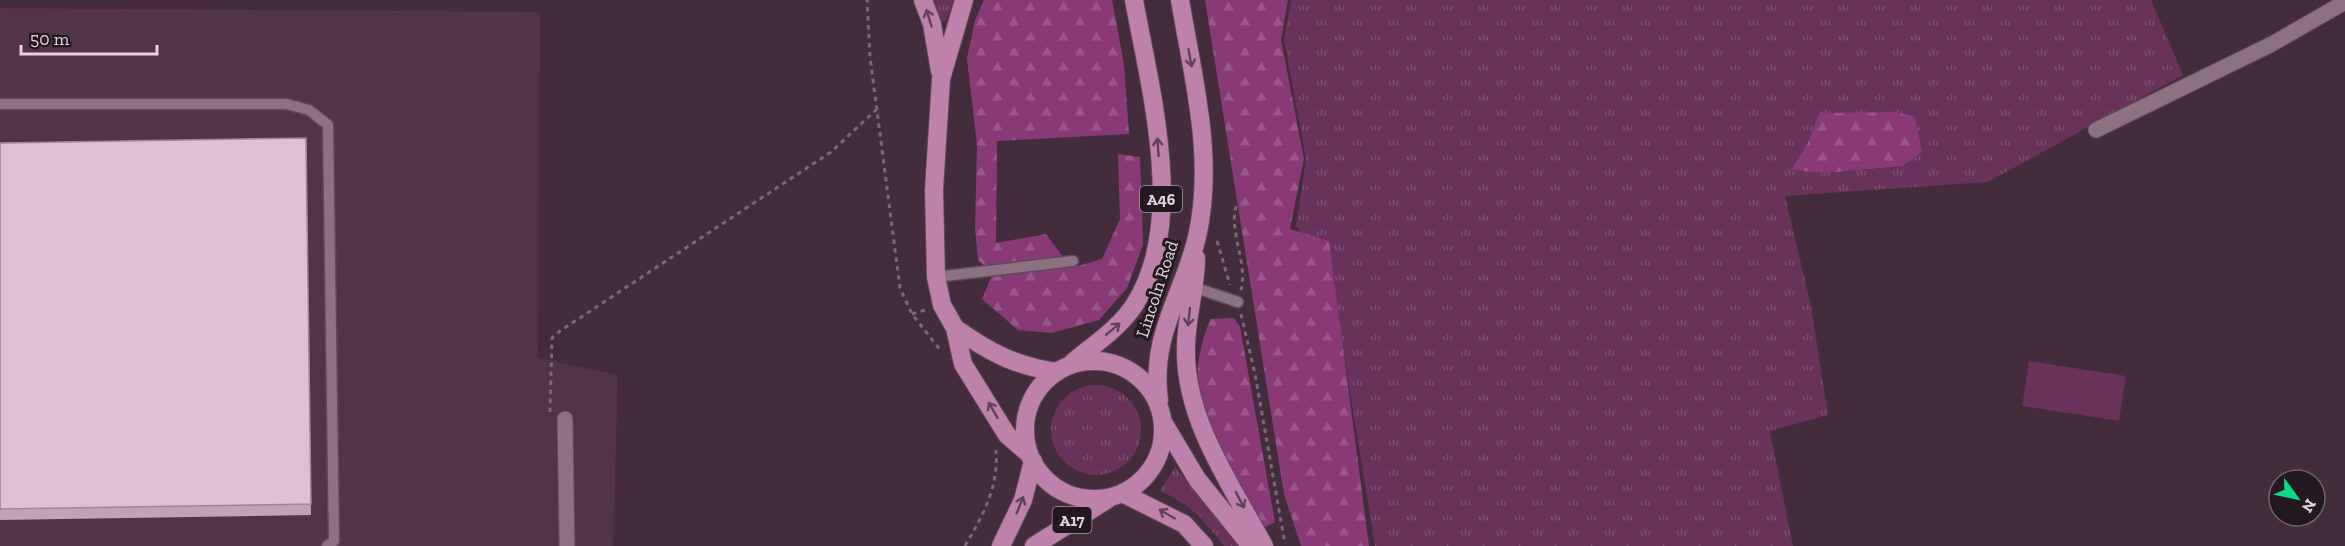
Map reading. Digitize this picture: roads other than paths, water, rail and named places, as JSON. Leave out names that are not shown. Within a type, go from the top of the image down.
[{"type":"highway","points":[[923,0],[932,24],[941,79]]},
{"type":"highway","points":[[955,328],[991,353],[1028,367],[1062,369],[1097,361],[1125,368],[1148,386],[1162,418],[1162,442],[1156,462],[1144,478],[1118,495],[1092,499],[1063,492],[1042,476],[1031,458],[1011,441],[963,364],[955,328],[942,305],[936,277],[934,190],[941,79],[964,0]]},
{"type":"highway","name":"Lincoln Road","points":[[1062,369],[1118,325],[1134,305],[1152,267],[1157,244],[1161,185],[1156,120],[1134,0]]},
{"type":"highway","name":"Lincoln Road","points":[[1162,418],[1156,376],[1162,334],[1196,238],[1203,198],[1203,142],[1180,0]]},
{"type":"highway","name":"A46","points":[[1196,238],[1186,349],[1187,376],[1193,401],[1214,451],[1264,546]]},
{"type":"highway","points":[[1001,546],[1023,500],[1031,458],[1025,428],[1030,406],[1041,386],[1062,369]]},
{"type":"highway","name":"A46","points":[[1162,418],[1197,479],[1251,546]]},
{"type":"highway","points":[[1118,495],[1164,512],[1184,524],[1204,546]]},
{"type":"highway","name":"A17","points":[[1034,546],[1118,495]]},
{"type":"street","points":[[2096,130],[2272,44],[2345,2]]},
{"type":"street","points":[[564,418],[567,546]]},
{"type":"lane","points":[[0,104],[286,104],[309,111],[328,124],[334,541],[327,546]]},
{"type":"lane","points":[[936,277],[1073,261]]},
{"type":"lane","points":[[1193,287],[1238,302]]}]
